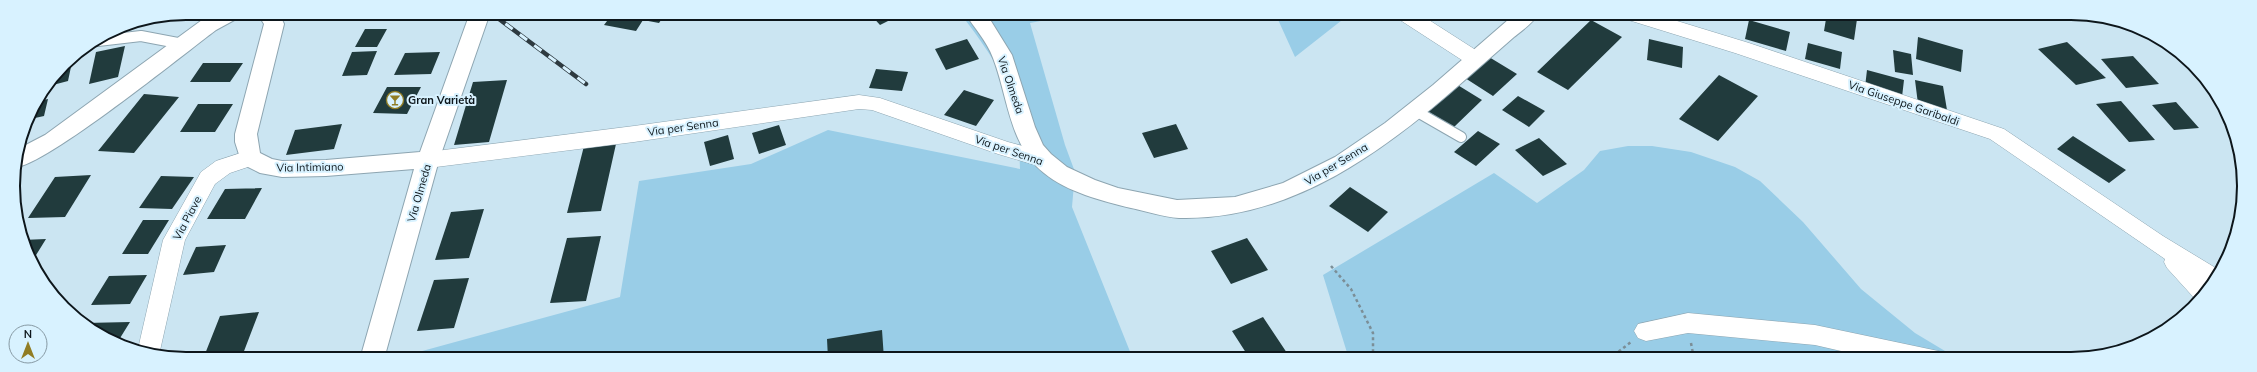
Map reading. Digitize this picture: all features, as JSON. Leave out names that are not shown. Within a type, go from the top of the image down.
[{"type":"street","points":[[23,156],[53,141],[183,44],[218,20]]},
{"type":"street","points":[[250,158],[246,142],[246,134],[274,24],[273,20]]},
{"type":"street","name":"Via Olmeda","points":[[980,20],[989,32],[1005,61],[1026,128],[1042,159]]},
{"type":"street","points":[[1415,20],[1475,59]]},
{"type":"street","name":"Via per Senna","points":[[428,160],[634,134],[859,102],[873,103],[1005,149],[1042,159],[1061,174],[1136,203],[1170,208],[1246,205],[1291,189],[1333,168],[1386,134],[1521,20]]},
{"type":"street","name":"Via Giuseppe Garibaldi","points":[[1652,20],[1742,48],[1997,134],[2155,242]]},
{"type":"street","name":"Via Olmeda","points":[[374,352],[428,160],[477,22]]},
{"type":"street","name":"Via Intimiano","points":[[250,158],[268,167],[282,169],[428,160]]},
{"type":"street","name":"Via Piave","points":[[150,348],[174,240],[208,178],[223,167],[250,158]]},
{"type":"street","points":[[2155,242],[2210,276]]},
{"type":"street","points":[[2155,242],[2201,290]]},
{"type":"street","points":[[1646,331],[1688,323],[1696,323],[1815,335],[1892,352]]},
{"type":"lane","points":[[107,40],[144,36],[158,37],[183,44]]},
{"type":"lane","points":[[1414,110],[1461,137]]},
{"type":"path","points":[[1331,266],[1351,289],[1373,334],[1373,352]]},
{"type":"path","points":[[1618,352],[1646,331]]},
{"type":"shaded area","points":[[965,20],[1046,20],[1030,23],[1065,145],[1075,172],[1072,207],[1130,352],[419,352],[620,297],[639,181],[751,164],[828,130],[1020,169],[1018,121],[1014,102],[995,62]]},
{"type":"shaded area","points":[[1278,20],[1342,20],[1295,57]]},
{"type":"shaded area","points":[[1628,146],[1652,146],[1691,152],[1735,167],[1760,181],[1803,222],[1861,289],[1915,333],[1945,351],[1951,352],[1347,352],[1323,275],[1494,173],[1537,203],[1584,170],[1600,151]]},
{"type":"building","points":[[608,20],[643,20],[636,31],[604,25]]},
{"type":"building","points":[[643,20],[661,20],[659,23]]},
{"type":"building","points":[[875,20],[890,20],[880,25]]},
{"type":"building","points":[[1591,20],[1622,37],[1568,90],[1537,72]]},
{"type":"building","points":[[1749,20],[1790,32],[1786,51],[1745,39]]},
{"type":"building","points":[[1826,20],[1857,20],[1854,40],[1824,31]]},
{"type":"building","points":[[365,29],[387,29],[377,47],[355,47]]},
{"type":"building","points":[[1918,37],[1963,50],[1961,72],[1916,59]]},
{"type":"building","points":[[967,39],[979,59],[946,70],[935,49]]},
{"type":"building","points":[[1649,39],[1683,47],[1682,68],[1647,60]]},
{"type":"building","points":[[2067,42],[2106,78],[2076,85],[2038,49]]},
{"type":"building","points":[[1808,43],[1842,52],[1840,69],[1805,59]]},
{"type":"building","points":[[125,46],[118,77],[89,84],[96,52]]},
{"type":"building","points":[[1893,50],[1911,54],[1913,75],[1895,72]]},
{"type":"building","points":[[377,51],[367,75],[342,76],[352,52]]},
{"type":"building","points":[[440,52],[431,74],[394,75],[405,53]]},
{"type":"building","points":[[2133,56],[2159,84],[2126,88],[2101,59]]},
{"type":"building","points":[[1489,57],[1517,74],[1493,96],[1465,78]]},
{"type":"building","points":[[203,63],[243,63],[230,82],[190,82]]},
{"type":"building","points":[[71,67],[68,81],[54,85]]},
{"type":"building","points":[[876,69],[908,72],[902,91],[869,88]]},
{"type":"building","points":[[1867,70],[1904,80],[1902,97],[1865,87]]},
{"type":"building","points":[[1719,75],[1758,96],[1718,141],[1679,119]]},
{"type":"building","points":[[507,80],[489,142],[454,145],[473,82]]},
{"type":"building","points":[[1915,80],[1943,86],[1947,110],[1918,104]]},
{"type":"building","points":[[1456,84],[1482,100],[1454,127],[1427,111]]},
{"type":"building","points":[[387,87],[421,87],[407,114],[373,113]]},
{"type":"building","points":[[964,90],[994,100],[976,126],[944,115]]},
{"type":"building","points":[[144,94],[179,97],[134,153],[98,151]]},
{"type":"building","points":[[1518,96],[1545,111],[1529,127],[1502,110]]},
{"type":"building","points":[[48,99],[44,116],[35,118],[42,103],[44,100]]},
{"type":"building","points":[[2121,101],[2155,140],[2129,142],[2096,104]]},
{"type":"building","points":[[2176,102],[2199,128],[2174,130],[2152,105]]},
{"type":"building","points":[[198,104],[233,104],[215,132],[180,132]]},
{"type":"building","points":[[342,124],[334,149],[286,155],[295,130]]},
{"type":"building","points":[[1176,124],[1188,149],[1154,158],[1142,133]]},
{"type":"building","points":[[779,125],[786,145],[759,154],[752,133]]},
{"type":"building","points":[[1478,131],[1500,144],[1476,166],[1454,152]]},
{"type":"building","points":[[728,135],[734,159],[710,166],[704,142]]},
{"type":"building","points":[[2073,136],[2126,170],[2109,183],[2057,149]]},
{"type":"building","points":[[1539,138],[1567,164],[1543,176],[1515,150]]},
{"type":"building","points":[[616,144],[601,211],[567,213],[584,146]]},
{"type":"building","points":[[91,175],[65,217],[28,218],[55,177]]},
{"type":"building","points":[[161,176],[194,177],[172,209],[139,208]]},
{"type":"building","points":[[1350,187],[1388,212],[1368,232],[1329,206]]},
{"type":"building","points":[[262,188],[245,219],[207,219],[225,189]]},
{"type":"building","points":[[484,209],[469,258],[435,260],[451,212]]},
{"type":"building","points":[[143,220],[169,220],[148,254],[122,254]]},
{"type":"building","points":[[601,236],[586,301],[550,303],[567,238]]},
{"type":"building","points":[[1247,238],[1268,270],[1231,284],[1211,251]]},
{"type":"building","points":[[46,239],[36,256],[33,250],[29,240]]},
{"type":"building","points":[[226,245],[214,272],[183,275],[196,247]]},
{"type":"building","points":[[147,275],[130,304],[91,305],[109,276]]},
{"type":"building","points":[[469,278],[454,328],[417,331],[434,280]]},
{"type":"building","points":[[259,312],[244,352],[206,352],[220,316]]},
{"type":"building","points":[[1263,317],[1286,352],[1246,352],[1232,331]]},
{"type":"building","points":[[130,322],[120,338],[92,323]]},
{"type":"building","points":[[882,330],[884,352],[828,352],[827,339]]},
{"type":"railway","points":[[500,20],[586,84]]},
{"type":"place","name":"Gran Varietà","points":[[395,100]]}]
